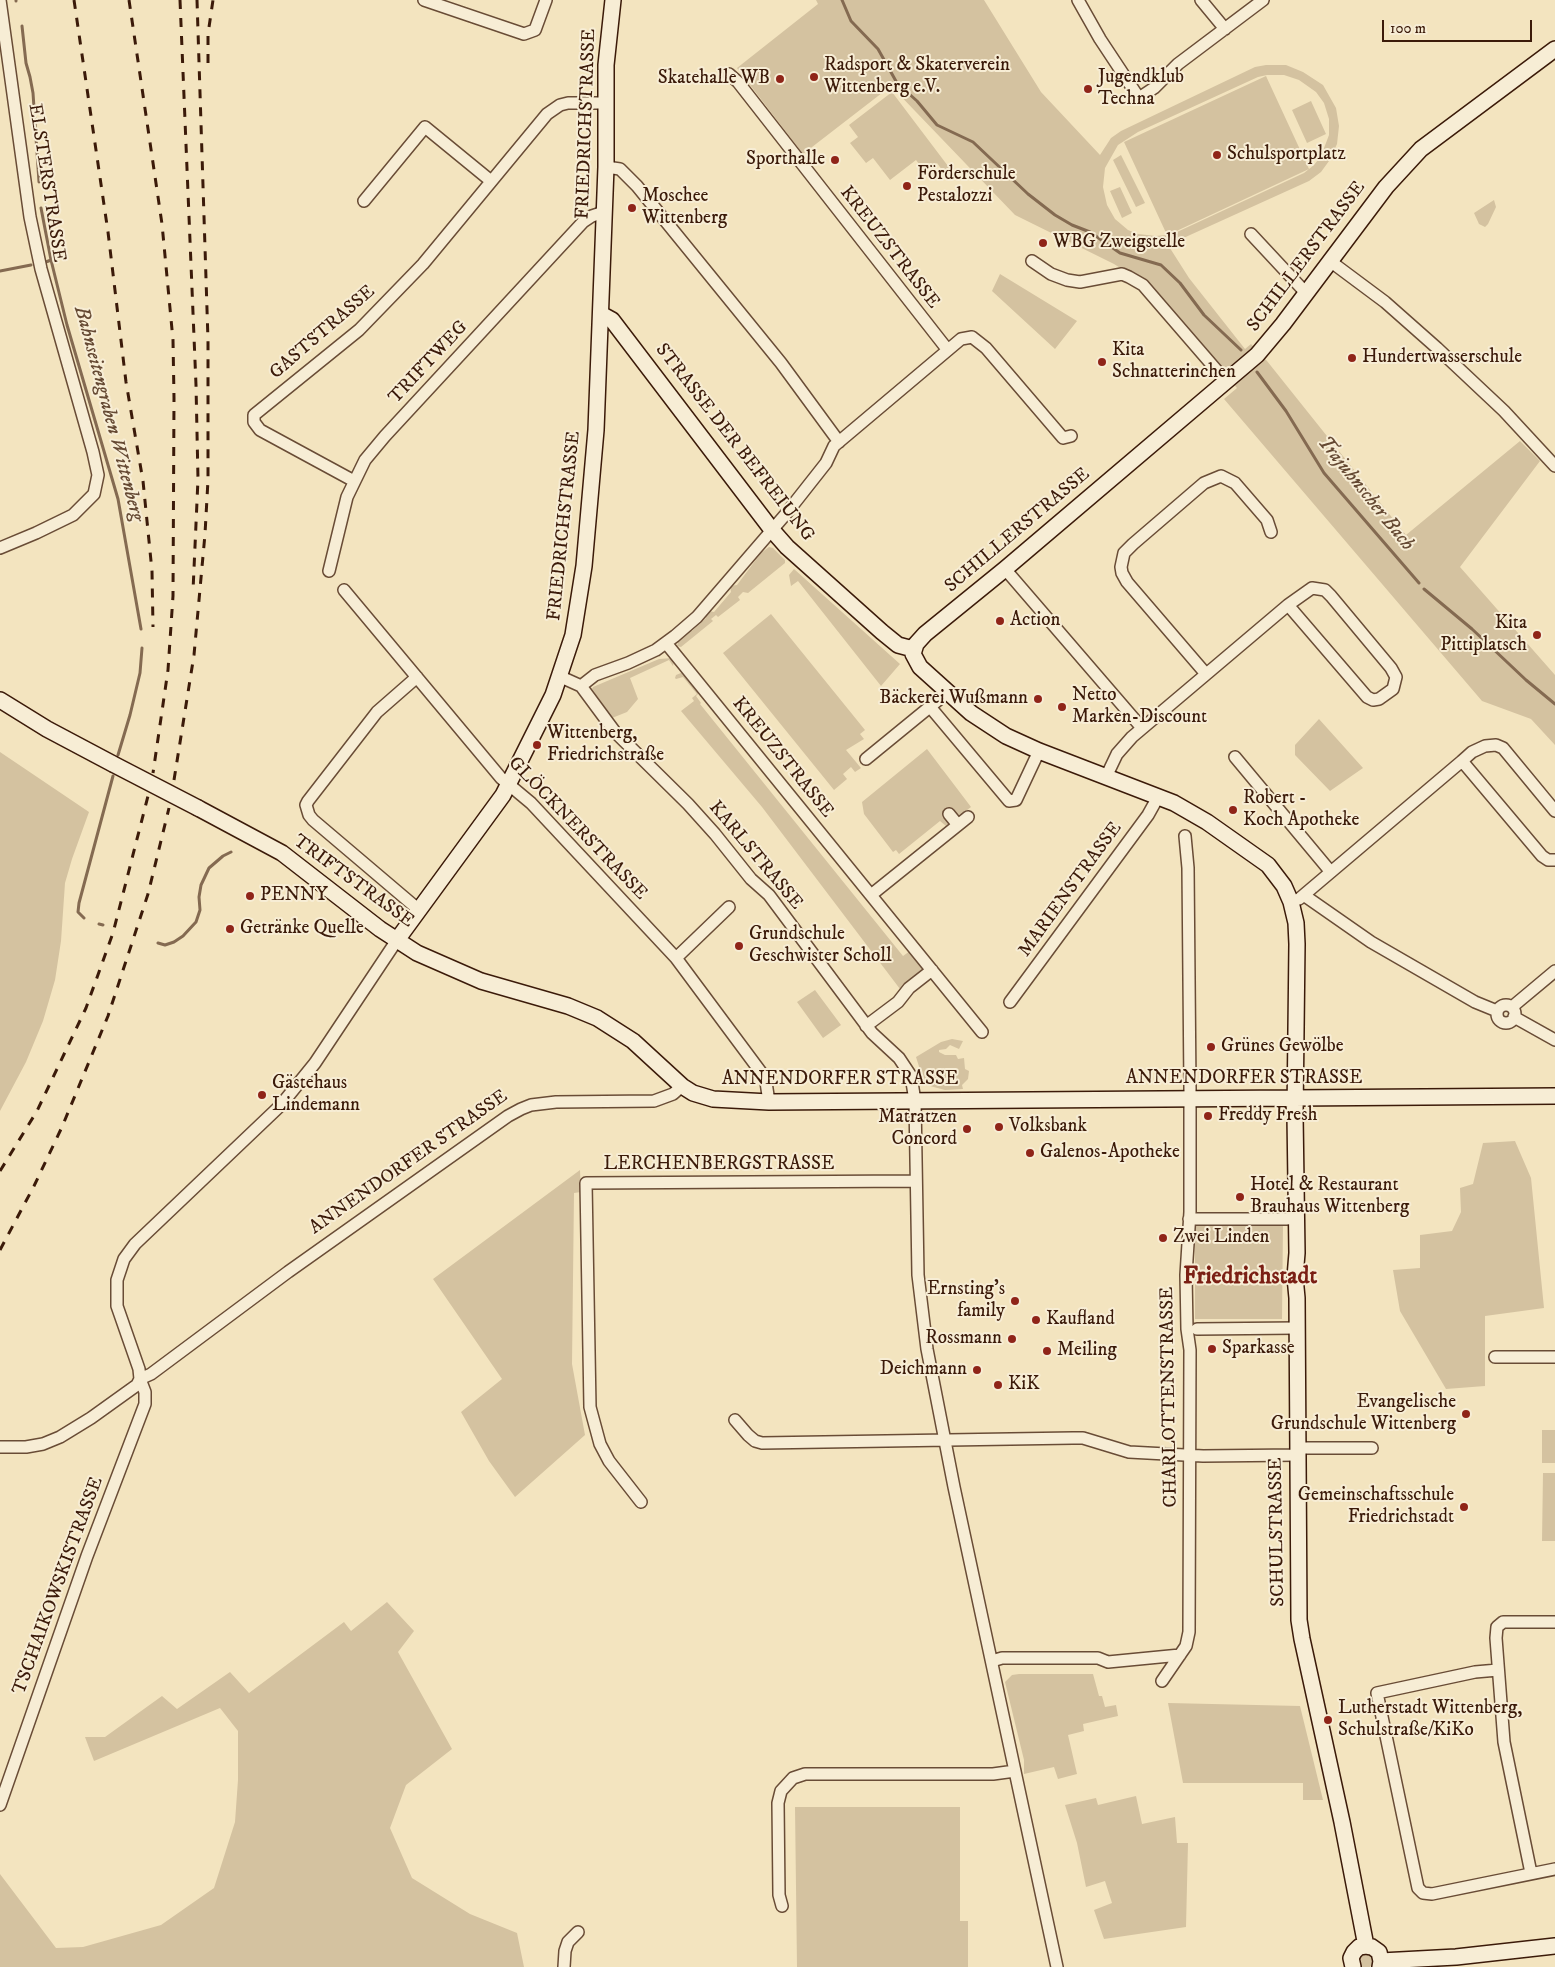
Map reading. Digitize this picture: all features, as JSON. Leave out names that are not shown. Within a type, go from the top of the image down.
[{"type":"street","name":"ELSTERSTRASSE","points":[[0,0],[30,217],[41,269],[98,475],[94,494],[72,515],[0,548]]},
{"type":"street","points":[[424,0],[524,34],[535,30],[546,0]]},
{"type":"street","name":"FRIEDRICHSTRASSE","points":[[140,1379],[139,1369],[119,1312],[116,1297],[120,1268],[129,1251],[281,1106],[314,1063],[397,940],[480,829],[509,784],[560,676],[576,622],[584,566],[594,456],[606,167],[607,49],[613,0]]},
{"type":"street","points":[[1078,0],[1100,38],[1140,98],[1154,88],[1178,64],[1263,0]]},
{"type":"street","points":[[1201,0],[1224,29]]},
{"type":"street","name":"SCHILLERSTRASSE","points":[[913,650],[925,634],[1005,569],[1248,363],[1274,335],[1386,187],[1417,153],[1555,49]]},
{"type":"street","name":"KREUZSTRASSE","points":[[729,74],[738,82],[948,349]]},
{"type":"street","name":"GASTSTRASSE","points":[[354,481],[260,430],[254,422],[254,415],[359,330],[423,264],[536,127],[554,109],[576,102],[606,102]]},
{"type":"street","points":[[364,201],[425,127],[491,181]]},
{"type":"street","points":[[606,167],[620,169],[637,186],[781,363],[839,442]]},
{"type":"street","name":"TRIFTWEG","points":[[329,571],[341,514],[354,481],[365,460],[583,222],[592,216],[604,212]]},
{"type":"street","points":[[1251,234],[1295,284],[1306,293]]},
{"type":"street","points":[[1032,261],[1051,274],[1067,280],[1080,282],[1122,274],[1129,277],[1149,292],[1219,373]]},
{"type":"street","points":[[1330,261],[1392,308],[1437,348],[1504,411],[1555,466]]},
{"type":"street","name":"STRASSE DER BEFREIUNG","points":[[601,314],[612,320],[772,530],[796,555],[881,631],[898,645],[913,650]]},
{"type":"street","points":[[581,686],[595,675],[645,655],[666,642],[708,606],[824,466],[839,442],[961,339],[972,337],[978,341],[1063,438],[1071,436]]},
{"type":"street","points":[[1206,674],[1127,582],[1122,572],[1122,558],[1132,544],[1204,483],[1216,477],[1226,477],[1235,483],[1267,520],[1271,532]]},
{"type":"street","points":[[1005,569],[1142,728]]},
{"type":"street","points":[[1106,777],[1122,748],[1142,728],[1288,605],[1312,588],[1325,590],[1394,672],[1396,683],[1391,692],[1379,699],[1373,700],[1367,697],[1288,605]]},
{"type":"street","name":"GLÖCKNERSTRASSE","points":[[344,590],[501,778],[518,790],[538,810],[676,958],[763,1075],[766,1082],[768,1102]]},
{"type":"street","name":"KREUZSTRASSE","points":[[666,642],[982,1032]]},
{"type":"street","points":[[913,650],[916,662],[948,692],[981,720],[1006,736],[1039,751],[1158,797],[1196,815],[1262,860],[1298,899],[1475,1002],[1497,1011],[1504,1005],[1555,1040]]},
{"type":"street","name":"KARLSTRASSE","points":[[560,676],[581,686],[616,732],[703,820],[750,878],[769,896],[866,1026],[880,1042],[904,1063],[913,1084],[915,1101]]},
{"type":"street","points":[[417,677],[377,712],[306,805],[309,815],[313,820],[419,910]]},
{"type":"street","points":[[866,759],[931,708],[948,692]]},
{"type":"street","name":"TRIFTSTRASSE","points":[[0,700],[47,729],[282,854],[417,953],[474,978],[568,1006],[597,1018],[633,1041],[682,1086]]},
{"type":"street","points":[[931,708],[1009,801],[1016,800],[1039,751]]},
{"type":"street","points":[[1298,899],[1462,760],[1472,752],[1485,746],[1496,745],[1503,748],[1555,811]]},
{"type":"street","points":[[1235,757],[1330,872]]},
{"type":"street","points":[[1462,760],[1542,856],[1548,860],[1555,860]]},
{"type":"street","name":"MARIENSTRASSE","points":[[1010,1002],[1148,815],[1158,797]]},
{"type":"street","points":[[950,814],[958,825]]},
{"type":"street","points":[[871,895],[968,817]]},
{"type":"street","name":"CHARLOTTENSTRASSE","points":[[1162,1680],[1186,1646],[1189,1632],[1191,1455],[1190,1350],[1187,1329],[1186,1275],[1189,1219],[1190,1099],[1188,868],[1185,836]]},
{"type":"street","name":"SCHULSTRASSE","points":[[1298,899],[1296,923],[1297,1253],[1295,1277],[1299,1608],[1301,1634],[1342,1822],[1366,1946]]},
{"type":"street","points":[[676,958],[729,907]]},
{"type":"street","points":[[866,1026],[898,1002],[909,988],[932,970]]},
{"type":"street","points":[[1513,1012],[1555,971]]},
{"type":"street","name":"ANNENDORFER STRASSE","points":[[0,1447],[36,1445],[60,1437],[111,1404],[137,1385],[140,1379],[151,1374],[288,1272],[514,1112],[531,1105],[543,1103],[654,1101],[673,1094],[682,1086],[693,1093],[713,1099],[736,1102],[1555,1096]]},
{"type":"street","points":[[915,1101],[917,1251],[920,1305],[930,1369],[1057,1967]]},
{"type":"street","name":"LERCHENBERGSTRASSE","points":[[641,1502],[617,1472],[600,1444],[590,1407],[586,1183],[916,1182]]},
{"type":"street","points":[[1189,1219],[1287,1219]]},
{"type":"street","points":[[1197,1329],[1297,1328]]},
{"type":"street","points":[[1495,1357],[1555,1357]]},
{"type":"street","name":"TSCHAIKOWSKISTRASSE","points":[[0,1805],[87,1556],[145,1404],[145,1392],[140,1379]]},
{"type":"street","points":[[735,1420],[755,1441],[762,1443],[1084,1438],[1123,1451],[1191,1455],[1372,1448]]},
{"type":"street","points":[[1531,1873],[1504,1742],[1496,1638],[1497,1627],[1502,1622],[1555,1622]]},
{"type":"street","points":[[992,1661],[1002,1658],[1098,1658],[1108,1662],[1180,1655]]},
{"type":"street","points":[[1498,1670],[1475,1672],[1377,1693],[1418,1888],[1423,1893],[1432,1894],[1555,1869]]},
{"type":"street","points":[[782,1906],[779,1895],[778,1803],[784,1786],[793,1778],[799,1775],[811,1774],[992,1774],[1015,1771]]},
{"type":"street","points":[[564,1967],[565,1951],[568,1942],[578,1932]]},
{"type":"street","points":[[1347,1966],[1354,1952],[1359,1947],[1366,1946],[1377,1950],[1380,1964],[1555,1946]]},
{"type":"shaded area","points":[[816,0],[984,0],[1041,92],[1100,155],[1111,138],[1121,131],[1255,67],[1286,65],[1303,72],[1323,85],[1336,108],[1339,126],[1337,144],[1321,172],[1309,181],[1168,245],[1189,278],[1245,349],[1251,344],[1267,361],[1406,535],[1520,441],[1540,461],[1460,567],[1555,675],[1555,745],[1531,719],[1482,701],[1224,399],[1237,388],[1146,284],[1114,264],[1015,215],[891,86],[803,154],[737,68],[818,4]],"holes":[[[1267,75],[1284,75],[1299,80],[1316,92],[1324,103],[1329,119],[1329,135],[1321,156],[1309,169],[1266,76],[1124,142],[1167,235],[1138,234],[1128,230],[1115,219],[1107,205],[1103,187],[1105,168],[1118,145],[1138,132],[1258,77]],[[1309,169],[1177,232],[1168,235]]]},
{"type":"shaded area","points":[[892,92],[951,170],[945,174],[937,163],[925,172],[916,160],[890,180],[873,158],[866,163],[850,143],[858,137],[849,125]]},
{"type":"shaded area","points":[[1311,101],[1326,134],[1307,143],[1292,110]]},
{"type":"shaded area","points":[[1121,155],[1145,203],[1136,207],[1113,160]]},
{"type":"shaded area","points":[[1120,187],[1132,213],[1122,218],[1110,191]]},
{"type":"shaded area","points":[[1494,200],[1496,207],[1485,227],[1479,224],[1474,213]]},
{"type":"shaded area","points":[[1000,274],[1077,321],[1055,349],[992,291]]},
{"type":"shaded area","points":[[769,547],[773,548],[785,560],[785,563],[748,593],[743,592],[738,597],[740,600],[718,617],[716,615],[711,619],[713,621],[681,647],[677,646],[679,639],[688,631],[692,631],[706,618],[706,614],[709,611],[714,612],[731,592],[730,586],[737,585],[761,553]]},
{"type":"shaded area","points":[[794,569],[900,664],[881,686],[798,581],[791,586],[789,575]]},
{"type":"shaded area","points":[[771,614],[865,730],[860,734],[864,739],[846,750],[861,768],[855,772],[851,767],[843,774],[847,779],[834,790],[723,653]]},
{"type":"shaded area","points":[[672,658],[674,661],[673,666],[669,660],[630,678],[638,699],[627,712],[612,718],[592,689],[659,659]]},
{"type":"shaded area","points":[[685,673],[700,692],[696,696],[700,704],[903,956],[910,951],[921,965],[922,970],[919,974],[900,989],[762,807],[681,711],[694,701],[692,698],[697,694],[683,677],[675,678],[676,675]]},
{"type":"shaded area","points":[[1319,719],[1363,768],[1330,791],[1295,755],[1295,745]]},
{"type":"shaded area","points":[[927,749],[971,807],[958,815],[950,810],[942,816],[949,824],[946,826],[940,821],[899,854],[896,850],[893,852],[864,814],[862,802]]},
{"type":"shaded area","points":[[0,752],[89,812],[65,883],[61,941],[55,980],[43,1021],[26,1062],[0,1111]]},
{"type":"shaded area","points":[[815,990],[841,1025],[823,1038],[797,1002]]},
{"type":"shaded area","points":[[952,1039],[963,1041],[959,1049],[950,1045],[946,1049],[939,1050],[939,1052],[945,1055],[956,1055],[958,1059],[964,1058],[965,1069],[969,1071],[968,1079],[962,1085],[963,1089],[945,1090],[930,1086],[923,1079],[916,1057],[941,1042]]},
{"type":"shaded area","points":[[1515,1141],[1531,1178],[1544,1308],[1485,1316],[1485,1386],[1446,1389],[1400,1311],[1393,1270],[1420,1268],[1420,1235],[1452,1231],[1461,1212],[1460,1188],[1473,1184],[1483,1143]]},
{"type":"shaded area","points":[[580,1170],[581,1192],[574,1193],[572,1364],[585,1435],[515,1497],[489,1461],[461,1412],[502,1379],[433,1279]]},
{"type":"shaded area","points":[[1195,1223],[1283,1223],[1282,1319],[1195,1319]]},
{"type":"shaded area","points":[[1542,1430],[1555,1430],[1555,1463],[1542,1463]]},
{"type":"shaded area","points":[[1543,1473],[1555,1473],[1555,1541],[1542,1541]]},
{"type":"shaded area","points":[[387,1602],[414,1631],[398,1652],[452,1749],[406,1785],[390,1828],[412,1878],[470,1914],[517,1933],[524,1967],[0,1967],[0,1874],[56,1948],[83,1947],[161,1925],[214,1888],[235,1822],[238,1780],[238,1731],[220,1708],[94,1761],[85,1737],[105,1737],[162,1696],[177,1709],[230,1672],[249,1693],[344,1622],[351,1631]]},
{"type":"shaded area","points":[[1093,1674],[1099,1696],[1102,1696],[1105,1707],[1116,1705],[1118,1716],[1083,1724],[1084,1731],[1068,1735],[1077,1774],[1058,1779],[1054,1767],[1024,1774],[1024,1760],[1005,1682],[1012,1675]]},
{"type":"shaded area","points":[[1168,1703],[1300,1706],[1323,1800],[1303,1800],[1303,1783],[1183,1783]]},
{"type":"shaded area","points":[[1136,1796],[1142,1824],[1175,1817],[1177,1843],[1188,1843],[1186,1927],[1104,1939],[1094,1910],[1112,1903],[1105,1881],[1086,1887],[1077,1843],[1065,1805],[1096,1798],[1098,1805]]},
{"type":"shaded area","points":[[795,1807],[960,1807],[960,1921],[968,1921],[968,1967],[797,1967]]},
{"type":"shaded area","points":[[1363,1954],[1369,1954],[1373,1961],[1369,1968],[1363,1968],[1359,1964],[1359,1958]]},
{"type":"waterway","name":"Trajuhnscher Bach","points":[[842,0],[851,21],[878,49],[897,83],[917,101],[937,125],[973,142],[1028,194],[1055,215],[1072,225],[1090,232],[1120,253],[1161,265],[1180,283],[1204,315],[1241,350]]},
{"type":"waterway","name":"Bahnseitengraben Wittenberg","points":[[22,26],[26,63],[33,93],[39,182]]},
{"type":"waterway","name":"Bahnseitengraben Wittenberg","points":[[41,208],[51,260],[67,325],[118,499],[141,629]]},
{"type":"waterway","name":"Bahnseitengraben Wittenberg","points":[[46,262],[51,260]]},
{"type":"waterway","points":[[0,271],[31,265]]},
{"type":"waterway","name":"Trajuhnscher Bach","points":[[1257,372],[1286,411],[1324,473],[1419,583]]},
{"type":"waterway","name":"Trajuhnscher Bach","points":[[1424,589],[1472,629],[1526,680],[1555,704]]},
{"type":"waterway","name":"Bahnseitengraben Wittenberg","points":[[118,755],[140,673],[142,648]]},
{"type":"waterway","name":"Bahnseitengraben Wittenberg","points":[[84,918],[78,912],[79,903],[113,776]]},
{"type":"waterway","name":"Bahnseitengraben Wittenberg","points":[[158,943],[165,945],[174,942],[183,936],[196,922],[200,910],[199,897],[201,885],[209,868],[231,852]]},
{"type":"waterway","name":"Bahnseitengraben Wittenberg","points":[[99,924],[103,925]]},
{"type":"railway","points":[[74,0],[108,232],[126,382],[143,481],[152,571],[153,627]]},
{"type":"railway","points":[[129,0],[162,224],[173,340],[173,596],[168,670],[153,773]]},
{"type":"railway","points":[[180,0],[196,385],[198,479],[193,591]]},
{"type":"railway","points":[[174,780],[194,655],[208,480],[208,340],[197,0]]},
{"type":"railway","points":[[208,63],[208,34],[213,0]]},
{"type":"railway","points":[[0,1171],[37,1111],[86,1008],[113,933],[148,796]]},
{"type":"railway","points":[[0,1250],[34,1186],[62,1127],[108,1016],[148,894],[169,808]]},
{"type":"place","name":"Radsport & Skaterverein Wittenberg e.V.","points":[[814,77]]},
{"type":"place","name":"Skatehalle WB","points":[[780,79]]},
{"type":"place","name":"Jugendklub Techna","points":[[1088,89]]},
{"type":"place","name":"Schulsportplatz","points":[[1217,155]]},
{"type":"place","name":"Sporthalle","points":[[835,160]]},
{"type":"place","name":"Förderschule Pestalozzi","points":[[907,186]]},
{"type":"place","name":"Moschee Wittenberg","points":[[632,208]]},
{"type":"place","name":"WBG Zweigstelle","points":[[1043,243]]},
{"type":"place","name":"Hundertwasserschule","points":[[1352,358]]},
{"type":"place","name":"Kita Schnatterinchen","points":[[1102,362]]},
{"type":"place","name":"Action","points":[[1000,621]]},
{"type":"place","name":"Kita Pittiplatsch","points":[[1537,635]]},
{"type":"place","name":"Bäckerei Wußmann","points":[[1038,699]]},
{"type":"place","name":"Netto Marken-Discount","points":[[1062,707]]},
{"type":"place","name":"Wittenberg, Friedrichstraße","points":[[537,745]]},
{"type":"place","name":"Robert - Koch Apotheke","points":[[1233,810]]},
{"type":"place","name":"PENNY","points":[[250,896]]},
{"type":"place","name":"Getränke Quelle","points":[[230,929]]},
{"type":"place","name":"Grundschule Geschwister Scholl","points":[[739,946]]},
{"type":"place","name":"Grünes Gewölbe","points":[[1211,1047]]},
{"type":"place","name":"Gästehaus Lindemann","points":[[262,1095]]},
{"type":"place","name":"Freddy Fresh","points":[[1208,1116]]},
{"type":"place","name":"Volksbank","points":[[999,1127]]},
{"type":"place","name":"Matratzen Concord","points":[[967,1129]]},
{"type":"place","name":"Galenos-Apotheke","points":[[1030,1153]]},
{"type":"place","name":"Hotel & Restaurant Brauhaus Wittenberg","points":[[1240,1197]]},
{"type":"place","name":"Zwei Linden","points":[[1163,1238]]},
{"type":"place","name":"Ernsting's family","points":[[1015,1301]]},
{"type":"place","name":"Kaufland","points":[[1036,1320]]},
{"type":"place","name":"Rossmann","points":[[1012,1339]]},
{"type":"place","name":"Sparkasse","points":[[1212,1349]]},
{"type":"place","name":"Meiling","points":[[1047,1351]]},
{"type":"place","name":"Deichmann","points":[[977,1370]]},
{"type":"place","name":"KiK","points":[[998,1385]]},
{"type":"place","name":"Evangelische Grundschule Wittenberg","points":[[1466,1414]]},
{"type":"place","name":"Gemeinschaftsschule Friedrichstadt","points":[[1464,1507]]},
{"type":"place","name":"Lutherstadt Wittenberg, Schulstraße/KiKo","points":[[1328,1720]]},
{"type":"district","name":"Friedrichstadt","points":[[1250,1278]]}]
